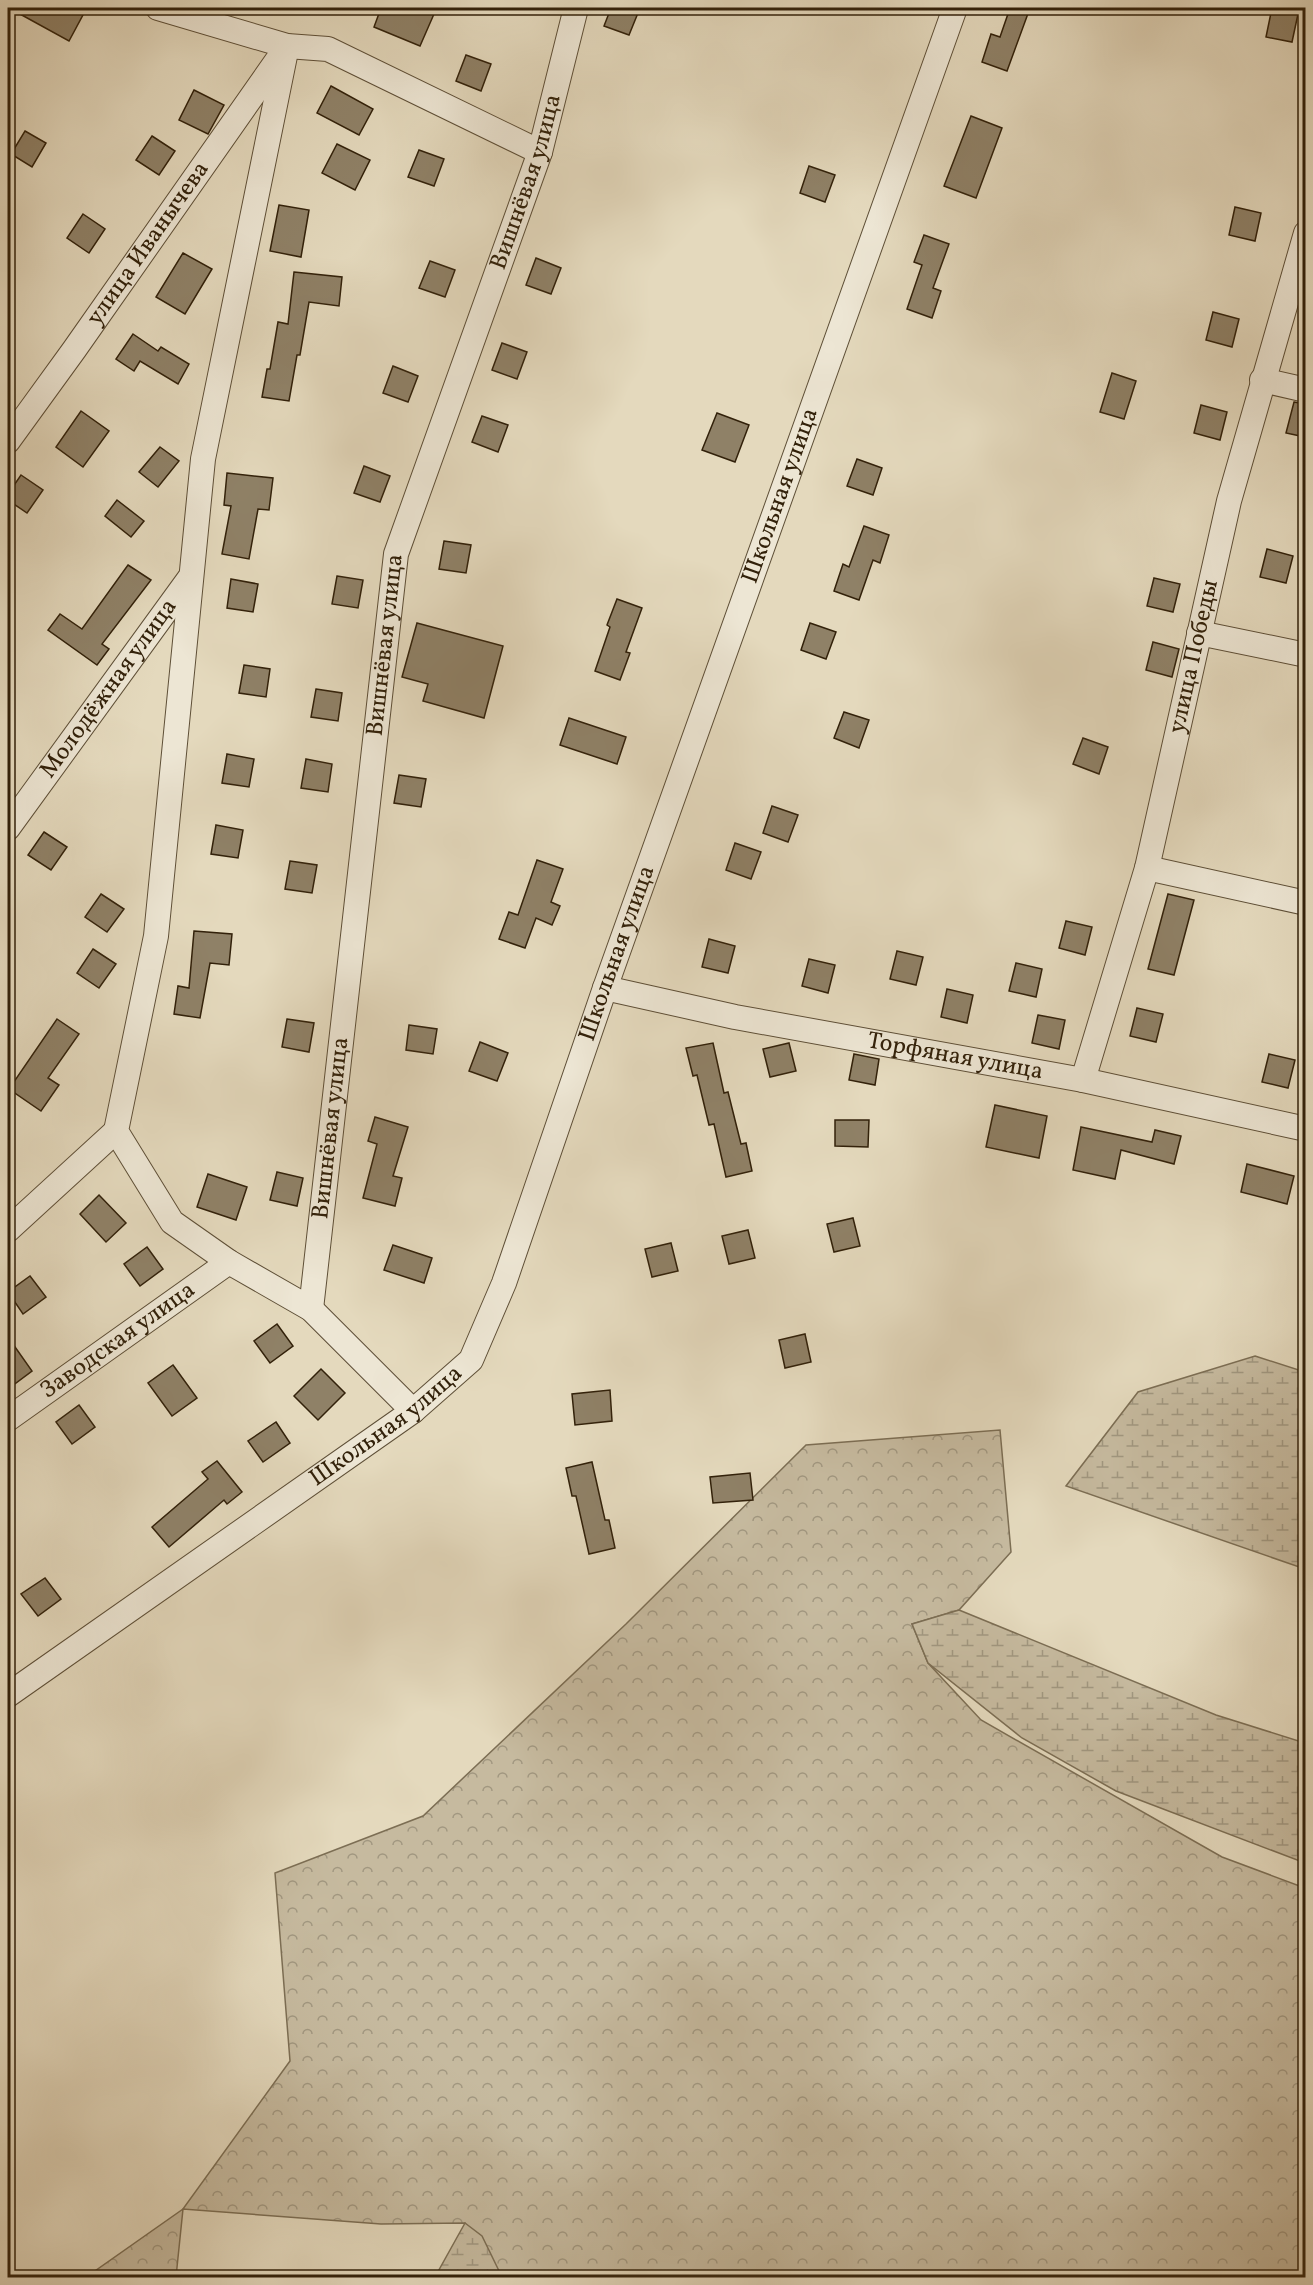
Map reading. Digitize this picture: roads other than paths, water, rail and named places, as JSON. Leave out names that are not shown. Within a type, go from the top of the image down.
[{"type":"street","points":[[158,8],[287,46],[328,49],[540,152]]},
{"type":"street","name":"Вишнёвая улица","points":[[311,1309],[396,554],[540,152],[576,8]]},
{"type":"street","name":"Школьная улица","points":[[8,1695],[413,1411],[471,1360],[504,1283],[605,988],[955,8]]},
{"type":"street","points":[[8,1230],[116,1131],[156,936],[203,459],[287,46]]},
{"type":"street","name":"улица Иванычева","points":[[8,441],[287,46]]},
{"type":"street","name":"улица Победы","points":[[1083,1080],[1147,868],[1229,501],[1305,233]]},
{"type":"street","points":[[1262,380],[1305,390]]},
{"type":"street","name":"Молодёжная улица","points":[[8,828],[190,577]]},
{"type":"street","points":[[1199,633],[1305,655]]},
{"type":"street","points":[[1147,868],[1305,903]]},
{"type":"street","name":"Торфяная улица","points":[[605,988],[735,1017],[1083,1080],[1305,1129]]},
{"type":"street","points":[[116,1131],[172,1221],[229,1262],[311,1309],[413,1411]]},
{"type":"street","name":"Заводская улица","points":[[8,1419],[229,1262]]}]
